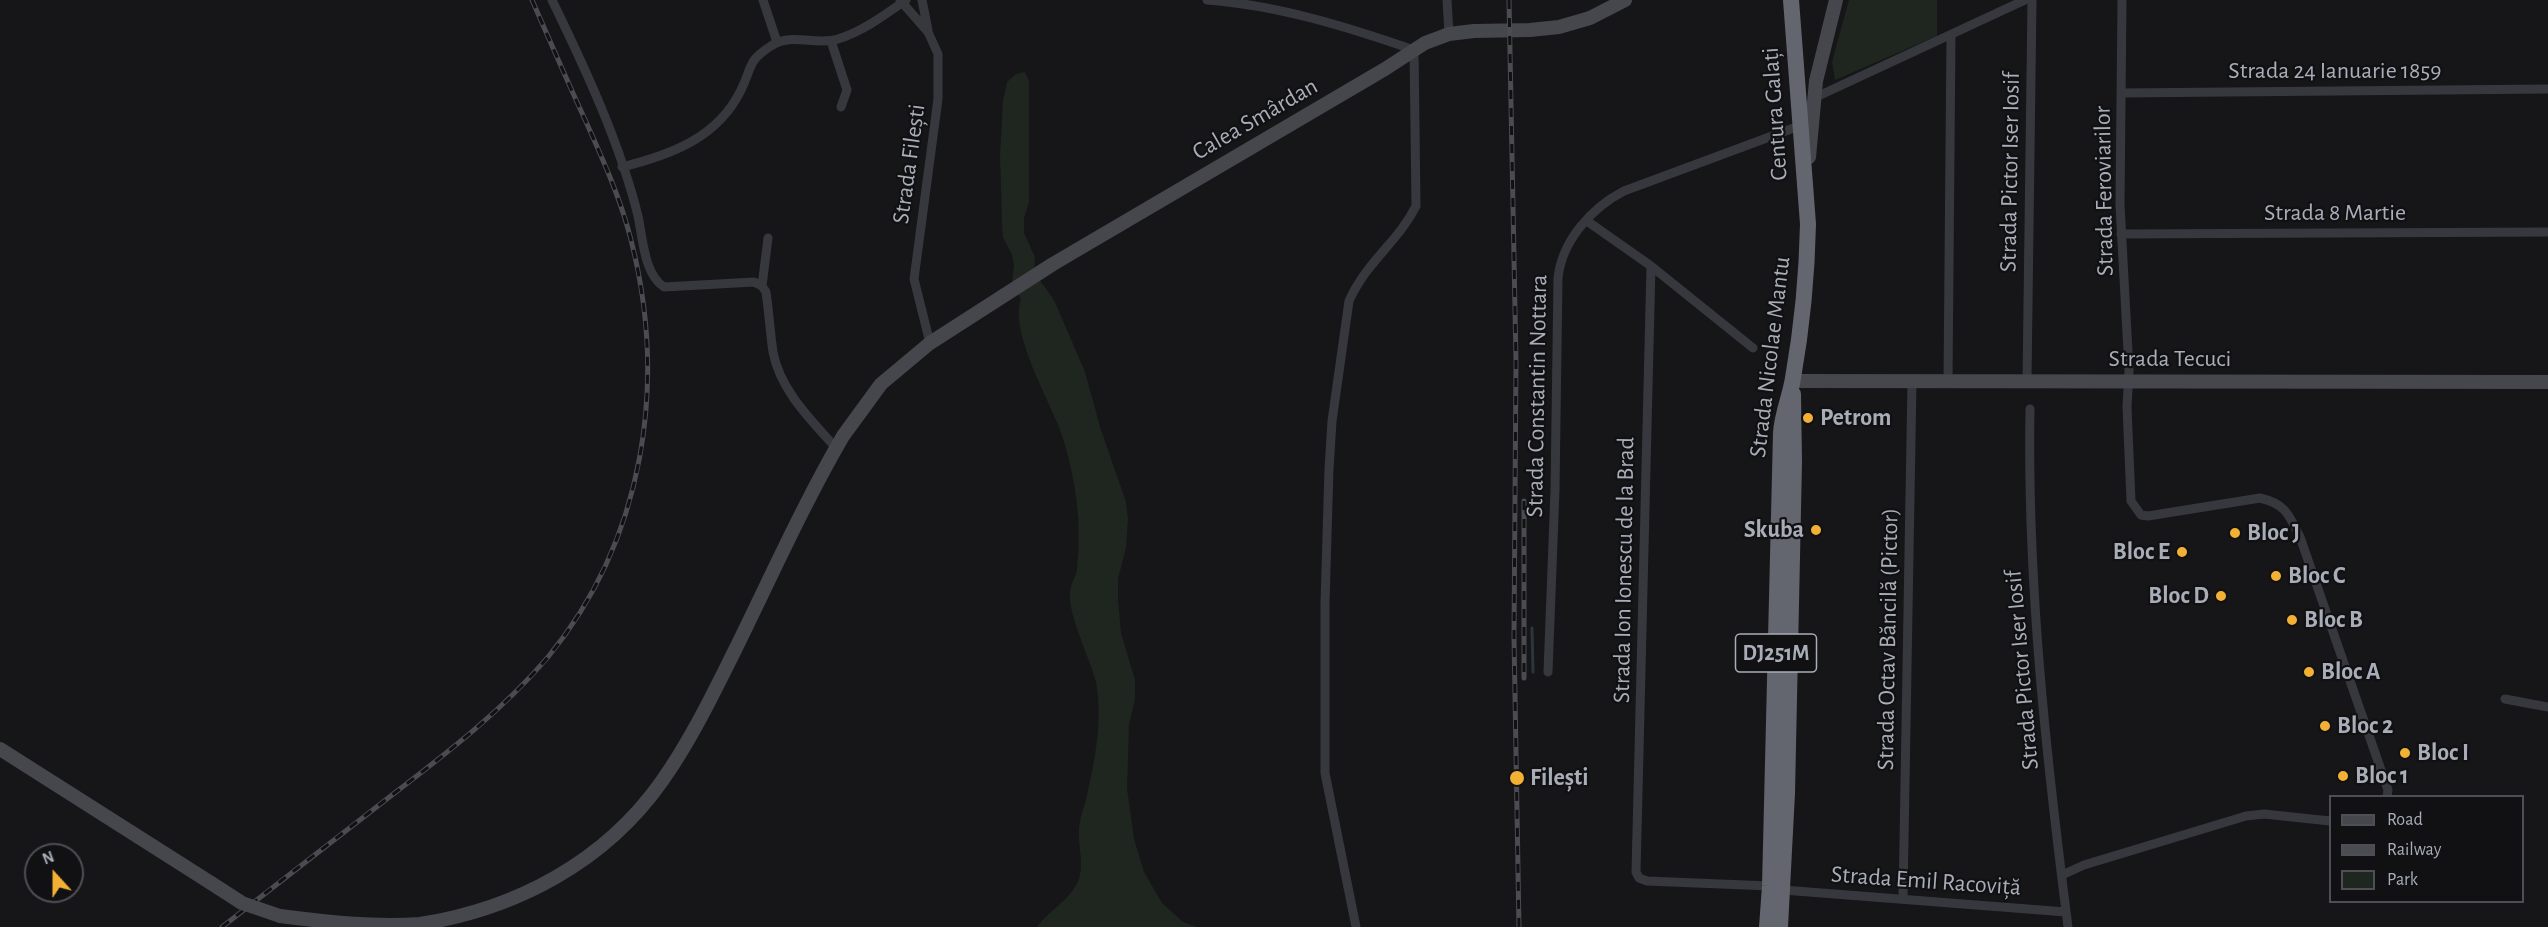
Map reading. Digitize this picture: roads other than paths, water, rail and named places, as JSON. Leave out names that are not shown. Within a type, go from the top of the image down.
[{"type":"highway","name":"Centura Galați","points":[[1791,0],[1808,224]]},
{"type":"highway","name":"Strada Nicolae Mantu","points":[[1793,381],[1805,291],[1808,224]]},
{"type":"highway","name":"DJ251M","points":[[1780,927],[1777,888],[1794,462],[1793,381]]},
{"type":"highway","name":"DJ251M","points":[[1767,927],[1777,888]]},
{"type":"main road","name":"Calea Smârdan","points":[[0,749],[242,903],[280,916],[349,926],[418,924],[488,909],[527,894],[560,876],[606,842],[645,802],[662,780],[705,709],[836,448],[861,407],[881,384],[930,343],[1053,264],[1414,50],[1449,34],[1559,27],[1590,18],[1624,0]]},
{"type":"main road","name":"DJ251M","points":[[1808,224],[1809,146],[1814,98],[1820,55],[1836,0]]},
{"type":"main road","name":"Strada Tecuci","points":[[1793,381],[2548,382]]},
{"type":"street","points":[[552,0],[601,107],[632,193],[651,275],[664,287],[754,282],[762,286],[766,292],[774,352],[781,375],[802,410],[836,448]]},
{"type":"street","points":[[763,0],[777,42]]},
{"type":"street","points":[[922,0],[928,32]]},
{"type":"street","points":[[1207,0],[1235,2],[1282,12],[1376,37],[1414,50],[1416,206],[1408,221],[1367,268],[1349,301],[1332,421],[1325,603],[1325,773],[1356,927]]},
{"type":"street","points":[[1447,0],[1449,34]]},
{"type":"street","points":[[1814,98],[2025,0]]},
{"type":"street","name":"Strada Pictor Iser Iosif","points":[[2027,381],[2032,0]]},
{"type":"street","name":"Strada Feroviarilor","points":[[2122,0],[2121,234],[2129,381],[2127,407],[2131,495],[2135,509],[2141,515],[2260,498],[2274,501],[2284,507],[2300,537],[2388,790],[2387,795]]},
{"type":"street","points":[[622,167],[670,154],[691,144],[733,104],[742,89],[747,69],[757,56],[777,42],[796,39],[831,41],[848,35],[903,1]]},
{"type":"street","name":"Strada Filești","points":[[903,1],[928,32],[938,54],[938,99],[914,279],[930,343]]},
{"type":"street","points":[[1948,381],[1951,35]]},
{"type":"street","points":[[831,41],[847,90],[841,107]]},
{"type":"street","name":"Strada 24 Ianuarie 1859","points":[[2122,93],[2548,88]]},
{"type":"street","name":"Strada Constantin Nottara","points":[[1548,672],[1555,478],[1558,278],[1560,260],[1566,246],[1587,220],[1612,197],[1624,190],[1799,126]]},
{"type":"street","points":[[1587,220],[1651,266],[1753,348]]},
{"type":"street","name":"Strada 8 Martie","points":[[2121,234],[2548,232]]},
{"type":"street","points":[[762,286],[768,238]]},
{"type":"street","name":"Strada Ion Ionescu de la Brad","points":[[1637,875],[1651,266]]},
{"type":"street","name":"Strada Octav Băncilă (Pictor)","points":[[1903,898],[1912,381]]},
{"type":"street","name":"Strada Pictor Iser Iosif","points":[[2030,409],[2028,479],[2034,600],[2068,927]]},
{"type":"street","points":[[2505,699],[2548,707]]},
{"type":"street","points":[[2062,875],[2084,866],[2246,816],[2264,814],[2329,821]]},
{"type":"street","name":"Strada Emil Racoviță","points":[[1637,875],[1647,881],[1777,888],[2066,912]]},
{"type":"waterway","points":[[1532,628],[1533,672]]},
{"type":"railway","points":[[222,927],[454,747],[531,676],[548,657],[581,611],[607,563],[626,512],[639,459],[646,404],[647,349],[642,294],[631,240],[617,196],[532,0]]},
{"type":"railway","points":[[1509,0],[1516,361],[1514,637],[1519,927]]},
{"type":"railway","points":[[1524,501],[1524,678]]},
{"type":"place","name":"Petrom","points":[[1808,418]]},
{"type":"place","name":"Skuba","points":[[1816,530]]},
{"type":"place","name":"Bloc J","points":[[2235,533]]},
{"type":"place","name":"Bloc E","points":[[2182,552]]},
{"type":"place","name":"Bloc C","points":[[2276,576]]},
{"type":"place","name":"Bloc D","points":[[2221,596]]},
{"type":"place","name":"Bloc B","points":[[2292,620]]},
{"type":"place","name":"Bloc A","points":[[2309,672]]},
{"type":"place","name":"Bloc 2","points":[[2325,726]]},
{"type":"place","name":"Bloc I","points":[[2405,753]]},
{"type":"place","name":"Bloc 1","points":[[2343,776]]},
{"type":"place","name":"Filești","points":[[1517,778]]}]
